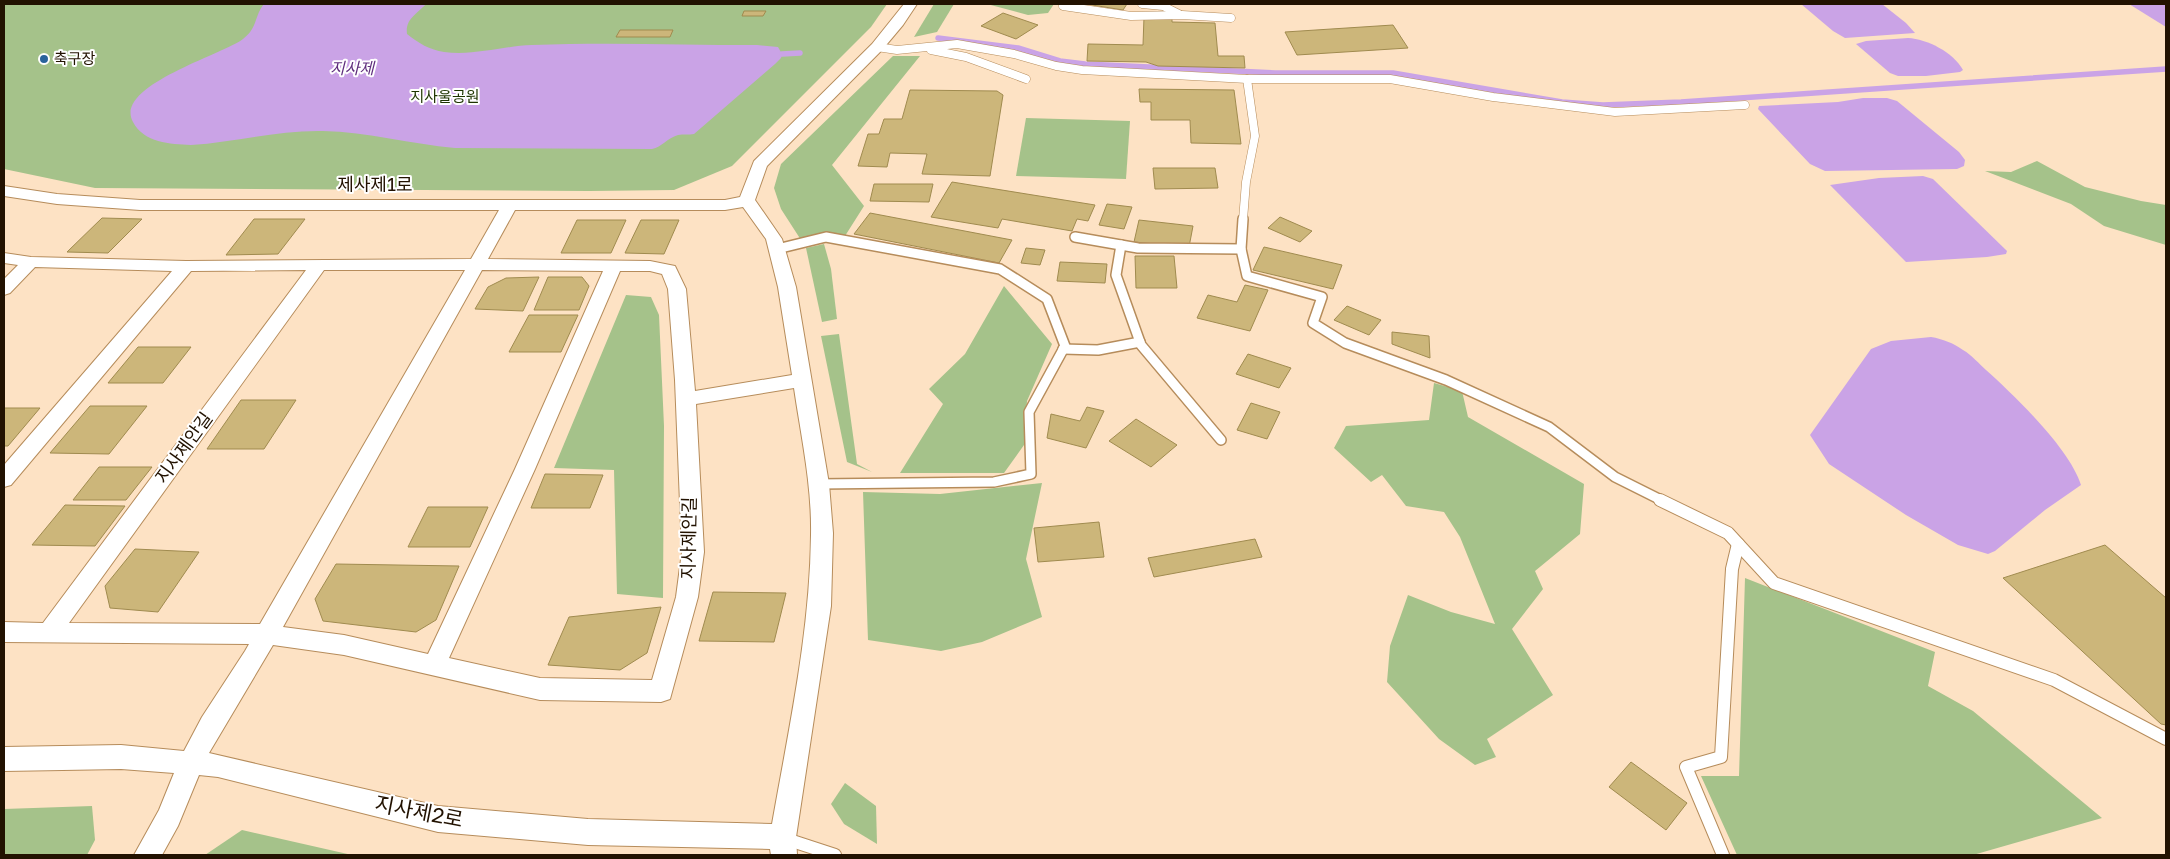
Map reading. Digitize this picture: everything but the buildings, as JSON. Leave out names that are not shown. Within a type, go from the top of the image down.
[{"type":"street","points":[[783,846],[820,606],[822,532],[819,484],[787,287],[774,239],[759,214],[747,201],[760,164],[877,48],[910,4]]},
{"type":"street","name":"제사제1로","points":[[4,191],[57,199],[140,205],[724,205],[747,201]]},
{"type":"street","points":[[147,855],[170,817],[191,762],[478,264],[510,205]]},
{"type":"street","name":"지사제안길","points":[[4,258],[31,262],[186,266],[478,264],[650,266],[669,270],[677,289],[687,399],[692,552],[687,597],[660,691],[540,689],[344,645],[266,634],[4,632]]},
{"type":"street","points":[[4,289],[31,262]]},
{"type":"street","name":"지사제안길","points":[[50,631],[319,265]]},
{"type":"street","points":[[4,479],[186,266]]},
{"type":"street","points":[[434,666],[525,469],[614,266]]},
{"type":"street","points":[[687,399],[801,380]]},
{"type":"street","name":"지사제2로","points":[[4,758],[121,757],[218,764],[438,819],[783,846]]},
{"type":"lane","points":[[1064,4],[1063,6],[1131,16],[1182,15],[1231,18]]},
{"type":"lane","points":[[1142,4],[1163,6],[1182,15]]},
{"type":"lane","points":[[877,48],[897,50],[957,44],[1014,54],[1056,66],[1082,70],[1247,79],[1390,79],[1493,97],[1615,112],[1745,105]]},
{"type":"lane","points":[[923,48],[966,58],[1026,79]]},
{"type":"lane","points":[[1247,79],[1255,136],[1246,182],[1241,249],[1247,276],[1322,296],[1313,323],[1345,343],[1446,380],[1548,427],[1615,477],[1728,533],[1774,583],[2054,680],[2166,739]]},
{"type":"lane","points":[[1075,236],[1138,248],[1241,249]]},
{"type":"lane","points":[[777,249],[826,237],[1000,269],[1047,299],[1065,346],[1030,412],[1031,474],[994,482],[819,484]]},
{"type":"lane","points":[[1121,245],[1116,275],[1140,342],[1222,440]]},
{"type":"lane","points":[[1063,349],[1098,350],[1140,342]]},
{"type":"lane","points":[[1723,855],[1686,767],[1722,757],[1732,569],[1738,544]]},
{"type":"lane","name":"지사제2로","points":[[783,846],[835,855]]},
{"type":"green space","name":"지사울공원","points":[[4,4],[887,4],[871,27],[732,166],[674,190],[589,191],[95,188],[4,169]]},
{"type":"green space","points":[[934,4],[954,4],[937,32],[914,37]]},
{"type":"green space","points":[[987,4],[1054,4],[1048,13],[1028,15]]},
{"type":"green space","points":[[893,56],[920,56],[832,165],[864,206],[845,236],[801,240],[781,209],[774,188],[781,164]]},
{"type":"green space","points":[[1026,118],[1130,121],[1126,179],[1016,176]]},
{"type":"green space","points":[[2037,161],[2085,187],[2141,201],[2166,205],[2166,245],[2104,226],[2071,204],[1985,171],[2011,172]]},
{"type":"green space","points":[[824,244],[831,269],[837,319],[822,322],[806,248]]},
{"type":"green space","points":[[1004,286],[1052,344],[1027,401],[1024,445],[1004,473],[900,473],[943,404],[929,389],[965,354]]},
{"type":"green space","points":[[626,295],[651,297],[659,315],[664,426],[663,598],[617,594],[614,470],[554,468]]},
{"type":"green space","points":[[839,334],[857,464],[872,472],[847,462],[821,336]]},
{"type":"green space","points":[[1434,383],[1462,391],[1468,417],[1584,484],[1580,534],[1535,571],[1543,589],[1512,629],[1553,695],[1487,739],[1496,757],[1475,765],[1439,739],[1387,682],[1390,646],[1408,595],[1451,612],[1495,624],[1460,537],[1444,512],[1406,506],[1382,475],[1371,482],[1334,448],[1346,426],[1429,420]]},
{"type":"green space","points":[[1042,483],[1026,559],[1042,617],[982,642],[941,651],[868,640],[863,492],[940,494]]},
{"type":"green space","points":[[1745,578],[1935,652],[1928,686],[1973,711],[2102,818],[1973,855],[1737,855],[1701,776],[1739,776]]},
{"type":"green space","points":[[845,783],[876,806],[877,844],[844,824],[831,804]]},
{"type":"green space","points":[[92,806],[95,840],[87,855],[4,855],[4,809]]},
{"type":"green space","points":[[242,830],[352,855],[205,855]]},
{"type":"water","name":"지사제","points":[[264,4],[426,4],[408,24],[407,34],[424,46],[444,52],[466,53],[532,45],[616,44],[757,45],[778,47],[782,54],[775,64],[694,134],[678,135],[652,149],[455,148],[323,131],[290,132],[191,145],[158,141],[138,129],[133,122],[131,109],[139,96],[153,84],[173,73],[243,39],[254,26]]},
{"type":"water","points":[[1801,4],[1882,4],[1906,23],[1915,33],[1845,38],[1833,31]]},
{"type":"water","points":[[2129,4],[2166,5],[2166,27]]},
{"type":"water","points":[[1908,38],[1923,41],[1946,52],[1959,63],[1963,70],[1926,76],[1898,76],[1890,73],[1856,44],[1866,41]]},
{"type":"water","points":[[1863,98],[1887,98],[1897,101],[1959,152],[1965,160],[1964,166],[1957,169],[1825,171],[1810,164],[1758,109],[1759,106],[1838,102]]},
{"type":"water","points":[[1923,176],[1933,179],[2007,251],[2006,254],[1906,262],[1830,185],[1879,178]]},
{"type":"water","points":[[1931,337],[1955,345],[1966,352],[2012,394],[2054,440],[2075,471],[2081,485],[2045,510],[1995,551],[1988,554],[1958,545],[1906,515],[1829,464],[1810,435],[1871,349],[1891,341]]},
{"type":"waterway","points":[[938,38],[1018,48],[1060,61],[1085,64],[1275,73],[1393,73],[1562,102],[1603,105],[1681,102],[2166,69]]},
{"type":"waterway","points":[[782,54],[800,53]]},
{"type":"place","name":"축구장","points":[[44,59]]}]
